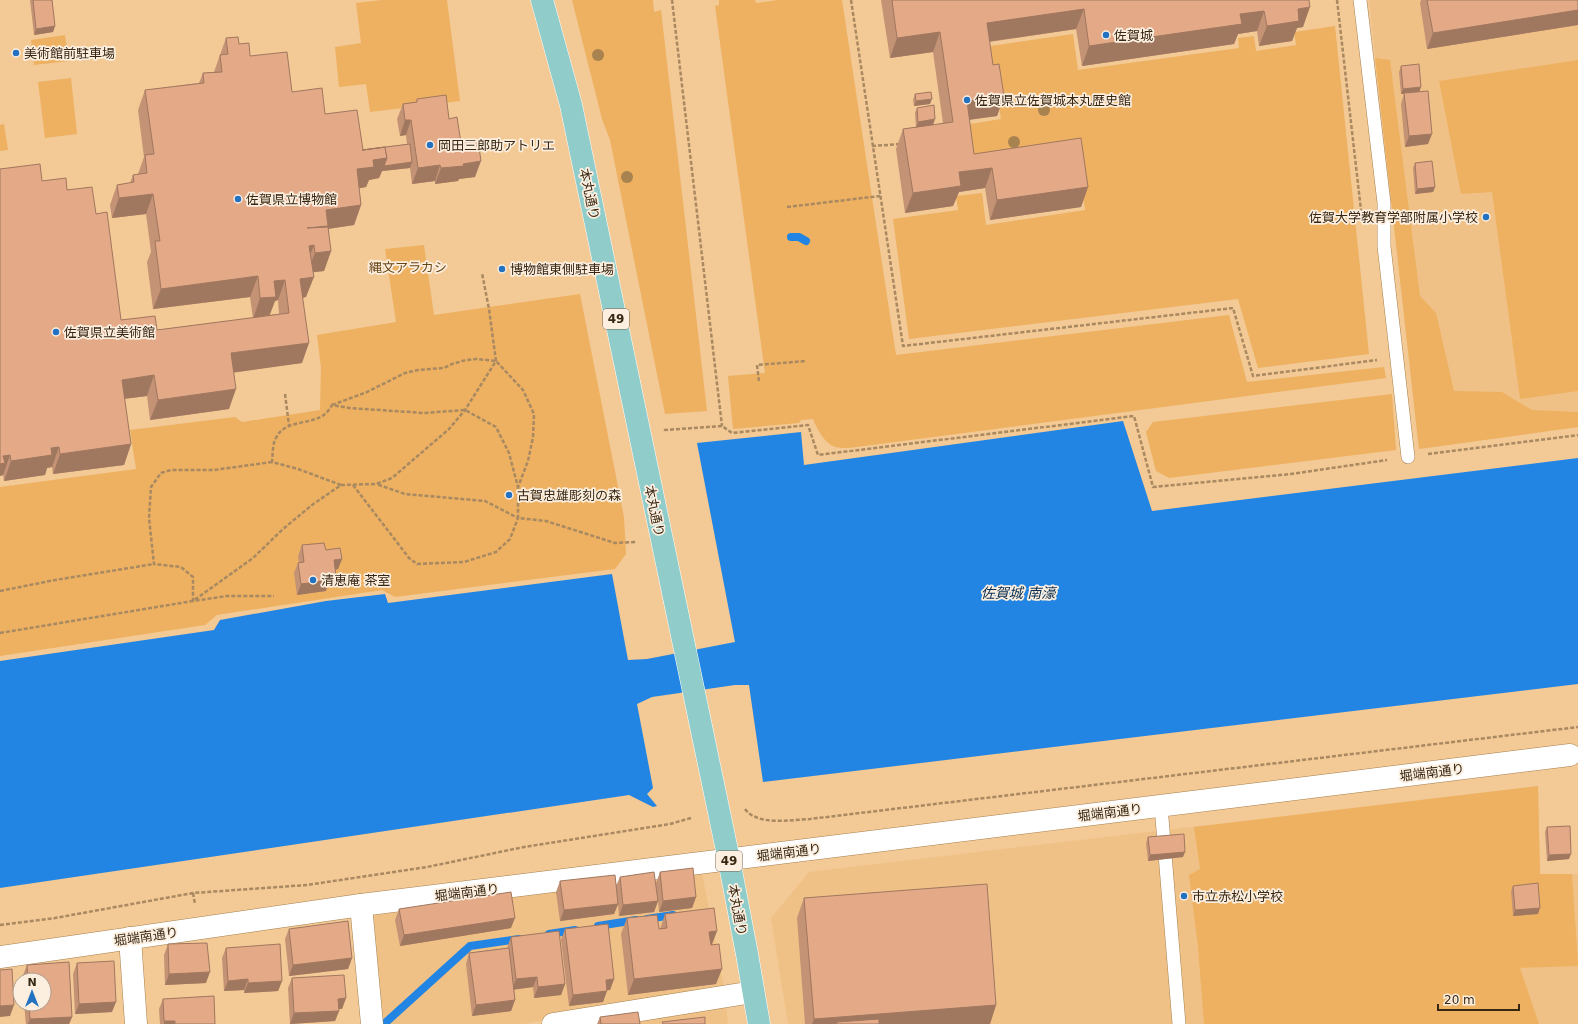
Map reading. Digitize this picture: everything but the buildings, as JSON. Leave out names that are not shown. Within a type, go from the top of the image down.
[{"type":"main road","name":"本丸通り","points":[[542,0],[571,105],[729,860],[759,1024]]},
{"type":"street","name":"堀端南通り","points":[[0,957],[361,905],[1574,755]]},
{"type":"street","points":[[361,905],[372,1024]]},
{"type":"street","points":[[130,938],[136,1024]]},
{"type":"street","points":[[553,1024],[754,992]]},
{"type":"lane","points":[[1360,0],[1384,202],[1384,246],[1408,456]]},
{"type":"lane","points":[[1161,806],[1179,1024]]},
{"type":"path","points":[[672,0],[722,426]]},
{"type":"path","points":[[851,0],[903,346],[1233,308],[1253,376],[1377,360]]},
{"type":"path","points":[[1337,0],[1362,227]]},
{"type":"path","points":[[872,146],[901,144]]},
{"type":"path","points":[[787,208],[880,196]]},
{"type":"path","points":[[482,273],[489,309],[496,361],[523,390],[534,414],[533,437],[528,462],[518,487]]},
{"type":"path","points":[[272,462],[276,437],[289,425],[311,421],[327,414],[332,405],[367,392],[405,373],[418,370],[444,368],[466,360],[477,359],[496,361]]},
{"type":"path","points":[[154,564],[149,518],[151,487],[161,473],[171,470],[214,470],[272,462],[298,469],[341,485],[376,484],[392,478],[449,429],[466,410],[496,361]]},
{"type":"path","points":[[759,381],[757,365],[806,361]]},
{"type":"path","points":[[285,394],[289,425]]},
{"type":"path","points":[[332,405],[349,408],[424,413],[466,410],[496,427],[509,453],[518,487],[518,518],[510,538],[496,552],[464,562],[417,564],[409,558],[353,485]]},
{"type":"path","points":[[665,430],[722,426],[732,433],[808,425],[818,455],[1134,416],[1153,487],[1291,474],[1408,456],[1578,435]]},
{"type":"path","points":[[376,484],[405,494],[486,501],[518,518],[546,521],[615,543],[636,542]]},
{"type":"path","points":[[193,601],[253,558],[283,529],[312,505],[341,485]]},
{"type":"path","points":[[0,591],[55,580],[154,564],[180,567],[193,577],[193,601]]},
{"type":"path","points":[[0,634],[227,596],[274,596]]},
{"type":"path","points":[[748,813],[758,818],[779,821],[810,818],[1578,727]]},
{"type":"path","points":[[0,925],[55,918],[193,893],[307,885],[428,867],[524,847],[670,824],[691,818]]},
{"type":"shaded area","name":"佐賀大学教育学部附属小学校","points":[[1369,0],[1578,0],[1578,427],[1419,449]]},
{"type":"shaded area","name":"市立赤松小学校","points":[[1538,786],[1540,874],[1578,874],[1578,1024],[788,1024],[771,918],[809,872]]},
{"type":"shaded area","points":[[702,873],[724,987],[728,1024],[589,1024],[587,1013],[523,1024],[381,1024],[372,916]]},
{"type":"green space","points":[[382,0],[447,0],[460,101],[370,112],[366,84],[339,87],[335,47],[361,43],[356,3]]},
{"type":"green space","points":[[572,0],[653,0],[654,12],[661,10],[707,411],[665,414],[610,140],[602,119]]},
{"type":"green space","points":[[719,0],[755,0],[756,3],[778,0],[842,0],[896,355],[1229,315],[1247,382],[1384,367],[1386,378],[849,448],[835,447],[827,442],[813,419],[801,420],[799,423],[733,429],[728,376],[765,373],[715,6],[719,5]]},
{"type":"green space","points":[[1335,26],[1369,354],[1258,368],[1238,299],[909,339],[893,219],[958,210],[956,196],[982,193],[986,225],[1085,210],[1077,154],[970,169],[964,125],[1001,119],[995,80],[984,47],[1073,34],[1078,70],[1239,48],[1238,38],[1254,36],[1256,51],[1296,45],[1294,32]]},
{"type":"green space","points":[[65,35],[69,61],[34,65],[31,40]]},
{"type":"green space","points":[[1375,58],[1390,60],[1420,296],[1436,313],[1454,391],[1502,392],[1532,410],[1578,412],[1578,427],[1419,449]]},
{"type":"green space","points":[[1578,60],[1578,391],[1520,399],[1492,192],[1461,194],[1439,81]]},
{"type":"green space","points":[[71,78],[77,134],[45,138],[38,82]]},
{"type":"green space","points":[[4,124],[8,150],[0,151],[0,125]]},
{"type":"green space","name":"縄文アラカシ","points":[[424,245],[434,315],[580,294],[624,517],[626,554],[615,569],[395,597],[382,590],[217,615],[205,625],[0,656],[0,487],[136,469],[130,430],[235,417],[242,422],[320,410],[321,368],[317,335],[396,322],[385,249]]},
{"type":"green space","points":[[1392,394],[1396,450],[1169,478],[1156,471],[1146,432],[1153,422]]},
{"type":"green space","points":[[1538,786],[1540,874],[1572,874],[1578,963],[1578,966],[1520,968],[1539,1024],[1204,1024],[1198,947],[1189,875],[1200,869],[1194,827]]},
{"type":"water","name":"佐賀城 南濠","points":[[1123,421],[1152,511],[1578,458],[1578,684],[763,782],[749,685],[735,685],[652,697],[637,704],[653,788],[647,794],[657,806],[653,807],[629,795],[0,888],[0,661],[214,630],[220,620],[326,601],[385,594],[388,603],[612,574],[628,660],[647,659],[735,642],[697,443],[801,432],[804,465]]},
{"type":"waterway","points":[[791,237],[799,237],[806,241]]},
{"type":"waterway","points":[[647,919],[673,915]]},
{"type":"waterway","points":[[598,926],[636,920]]},
{"type":"waterway","points":[[549,934],[575,930]]},
{"type":"waterway","points":[[384,1024],[470,946],[519,939]]},
{"type":"place","name":"佐賀城","points":[[1106,35]]},
{"type":"place","name":"美術館前駐車場","points":[[16,53]]},
{"type":"place","name":"佐賀県立佐賀城本丸歴史館","points":[[967,100]]},
{"type":"place","name":"岡田三郎助アトリエ","points":[[430,145]]},
{"type":"place","name":"佐賀県立博物館","points":[[238,199]]},
{"type":"place","name":"佐賀大学教育学部附属小学校","points":[[1486,217]]},
{"type":"place","name":"博物館東側駐車場","points":[[502,269]]},
{"type":"place","name":"佐賀県立美術館","points":[[56,332]]},
{"type":"place","name":"古賀忠雄彫刻の森","points":[[509,495]]},
{"type":"place","name":"清恵庵 茶室","points":[[313,580]]},
{"type":"place","name":"市立赤松小学校","points":[[1184,896]]}]
